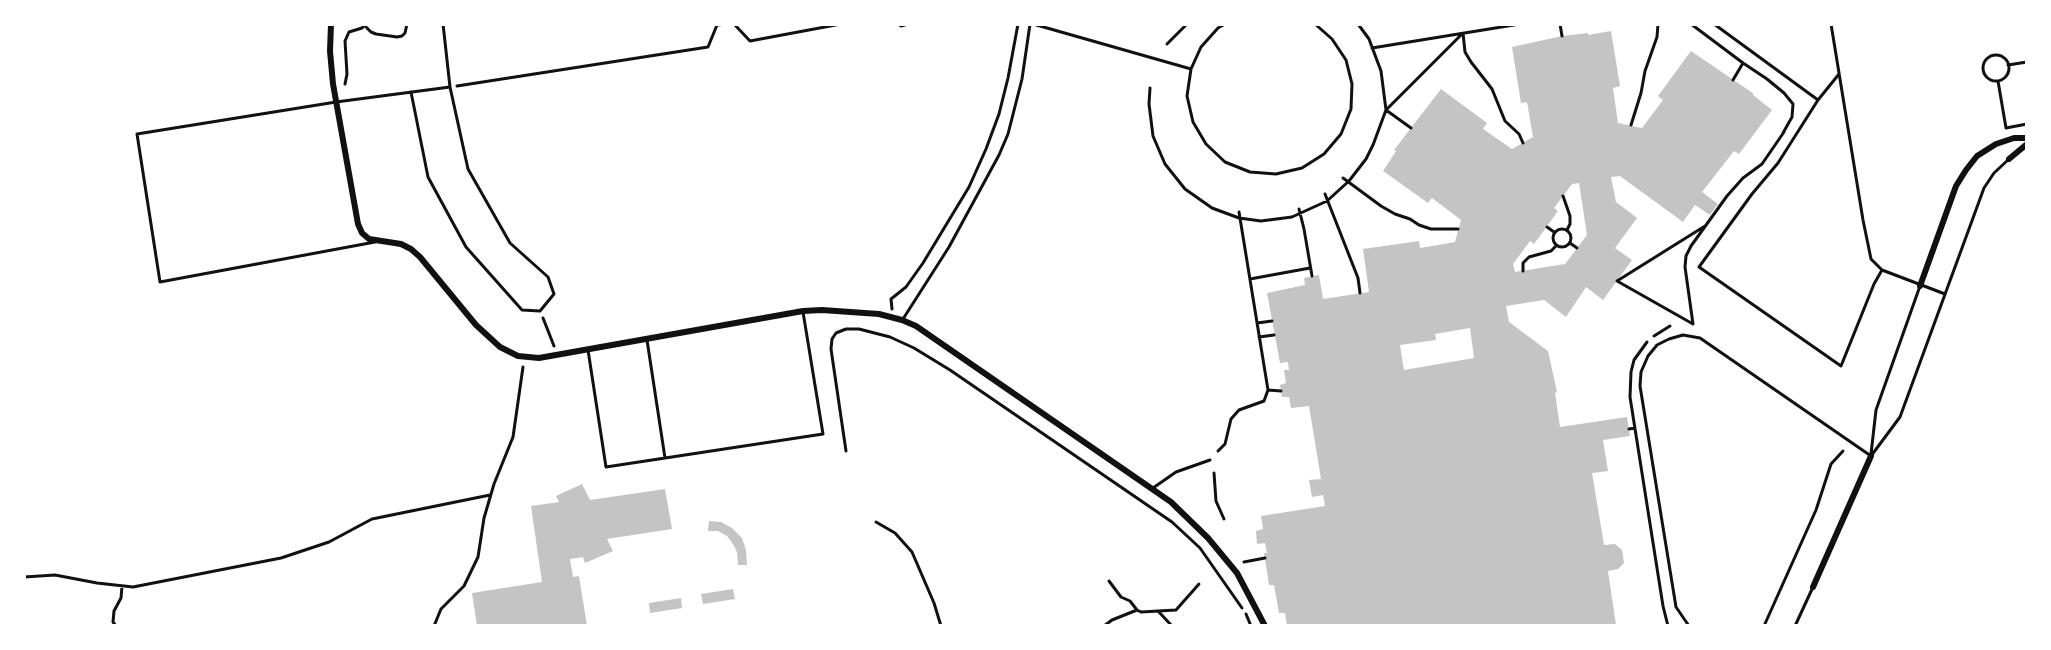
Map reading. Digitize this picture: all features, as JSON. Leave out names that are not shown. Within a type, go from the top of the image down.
[{"type":"street","points":[[331,24],[330,51],[336,102],[358,224],[362,233],[378,242],[401,244],[411,249],[476,325],[491,340],[509,352],[524,357],[539,358],[803,311],[879,314],[902,320],[916,326],[1171,501],[1208,538],[1237,573],[1265,626]]},
{"type":"street","points":[[1920,286],[1956,186],[1965,170],[1977,156],[1996,144],[2014,138],[2027,138]]},
{"type":"street","points":[[2009,159],[2027,144]]},
{"type":"street","points":[[1813,587],[1870,456]]},
{"type":"lane","points":[[411,92],[428,177],[466,247],[522,310],[540,311],[554,294],[548,277],[510,243],[468,169],[450,87],[443,24]]},
{"type":"lane","points":[[902,320],[949,247],[999,155],[1008,134],[1022,79],[1032,24],[1191,69]]},
{"type":"lane","points":[[1225,24],[1218,28],[1201,47],[1191,69],[1187,96],[1193,122],[1206,144],[1226,162],[1250,172],[1276,174],[1302,168],[1324,154],[1341,134],[1351,109],[1352,84],[1346,60],[1332,39],[1315,24]]},
{"type":"lane","points":[[1714,24],[1818,100]]},
{"type":"lane","points":[[1831,24],[1871,259],[1882,270],[1946,294]]},
{"type":"lane","points":[[1839,74],[1818,100],[1778,163],[1752,194],[1699,267],[1841,366],[1874,284],[1882,270]]},
{"type":"lane","points":[[378,242],[160,282],[136,134],[336,102],[450,87]]},
{"type":"lane","points":[[1870,456],[1900,417],[1984,188],[1994,173],[2009,159]]},
{"type":"lane","points":[[1870,456],[1876,410],[1920,286]]},
{"type":"lane","points":[[588,350],[606,467],[823,434],[803,311]]},
{"type":"lane","points":[[1689,626],[1676,607],[1640,386],[1641,372],[1648,356],[1657,345],[1683,335],[1700,338],[1870,456]]},
{"type":"lane","points":[[647,340],[665,458]]},
{"type":"lane","points":[[1152,489],[1176,472],[1210,460]]},
{"type":"lane","points":[[1795,626],[1813,587]]},
{"type":"path","points":[[345,84],[347,74],[345,41],[349,32],[365,25],[376,34],[397,37],[405,33],[407,24]]},
{"type":"path","points":[[450,87],[708,47],[717,26],[727,24]]},
{"type":"path","points":[[734,24],[750,41],[841,24]]},
{"type":"path","points":[[898,24],[901,26],[908,24]]},
{"type":"path","points":[[892,304],[891,299],[906,287],[923,264],[978,168],[999,114],[1018,24]]},
{"type":"path","points":[[1167,44],[1188,24]]},
{"type":"path","points":[[1358,24],[1369,39],[1381,71],[1386,110],[1411,128]]},
{"type":"path","points":[[1372,48],[1520,24]]},
{"type":"path","points":[[1560,24],[1562,36]]},
{"type":"path","points":[[1631,125],[1645,71],[1657,37],[1658,24]]},
{"type":"path","points":[[1691,24],[1767,79],[1793,104],[1792,117],[1779,138]]},
{"type":"path","points":[[1386,110],[1463,33]]},
{"type":"path","points":[[1463,33],[1465,52],[1492,89],[1505,121],[1519,134],[1522,143]]},
{"type":"path","points":[[1989,57],[2004,58],[2008,65],[2008,73],[1998,81],[1987,78],[1983,71],[1984,63],[1989,57]]},
{"type":"path","points":[[2008,65],[2027,62]]},
{"type":"path","points":[[1733,80],[1743,63]]},
{"type":"path","points":[[1998,81],[2006,128],[2027,124]]},
{"type":"path","points":[[1342,177],[1381,206],[1419,225],[1431,229],[1458,229]]},
{"type":"path","points":[[1325,194],[1358,278],[1360,293]]},
{"type":"path","points":[[1563,196],[1570,216],[1567,230]]},
{"type":"path","points":[[1299,208],[1312,276]]},
{"type":"path","points":[[1218,451],[1225,444],[1231,419],[1239,410],[1264,401],[1268,390],[1239,212]]},
{"type":"path","points":[[1693,324],[1617,281],[1709,224]]},
{"type":"path","points":[[1547,227],[1554,232]]},
{"type":"path","points":[[1562,228],[1567,230],[1571,235],[1570,243],[1565,247],[1556,246],[1552,238],[1554,232],[1562,228]]},
{"type":"path","points":[[1570,243],[1577,248]]},
{"type":"path","points":[[1522,271],[1523,263],[1529,257],[1551,251],[1556,246]]},
{"type":"path","points":[[1250,279],[1311,268]]},
{"type":"path","points":[[540,311],[558,355]]},
{"type":"path","points":[[1257,323],[1272,321]]},
{"type":"path","points":[[846,451],[831,349],[832,339],[837,333],[846,329],[859,329],[890,337],[914,348],[950,370],[1172,522],[1206,556],[1244,610],[1251,626]]},
{"type":"path","points":[[890,337],[891,329]]},
{"type":"path","points":[[1259,337],[1274,335]]},
{"type":"path","points":[[434,626],[441,609],[464,586],[478,557],[490,495],[513,437],[524,357]]},
{"type":"path","points":[[1268,390],[1281,391]]},
{"type":"path","points":[[1629,429],[1635,428]]},
{"type":"path","points":[[1764,626],[1816,510],[1830,464],[1843,451]]},
{"type":"path","points":[[1214,473],[1216,501],[1224,519]]},
{"type":"path","points":[[24,577],[56,575],[97,584],[132,587],[281,558],[329,542],[372,519],[490,495]]},
{"type":"path","points":[[876,522],[895,533],[912,552],[934,603],[940,626]]},
{"type":"path","points":[[1244,562],[1265,558]]},
{"type":"path","points":[[1109,581],[1121,597],[1130,601],[1137,610]]},
{"type":"path","points":[[1104,626],[1137,610],[1176,610],[1199,584]]},
{"type":"path","points":[[116,626],[113,622],[114,611],[121,598],[122,586]]},
{"type":"path","points":[[1158,611],[1172,626]]},
{"type":"building","points":[[1611,31],[1620,86],[1613,88],[1618,123],[1642,128],[1663,100],[1658,96],[1691,51],[1754,94],[1772,110],[1739,154],[1734,151],[1702,192],[1718,204],[1710,215],[1695,205],[1683,222],[1620,176],[1611,177],[1616,202],[1637,218],[1615,248],[1632,260],[1603,300],[1586,287],[1566,317],[1544,300],[1506,306],[1509,322],[1548,351],[1557,392],[1555,393],[1560,427],[1627,417],[1630,436],[1603,440],[1608,471],[1592,473],[1604,545],[1615,544],[1622,550],[1624,563],[1618,569],[1608,571],[1616,625],[1287,626],[1285,613],[1279,613],[1274,585],[1269,585],[1264,553],[1267,553],[1265,543],[1257,544],[1256,531],[1263,529],[1261,516],[1325,506],[1323,495],[1312,497],[1309,480],[1321,479],[1309,406],[1291,408],[1289,397],[1282,397],[1280,385],[1286,383],[1284,370],[1289,370],[1288,362],[1280,363],[1267,293],[1305,285],[1304,278],[1319,275],[1323,299],[1369,292],[1363,249],[1419,241],[1420,248],[1455,242],[1461,220],[1432,198],[1428,203],[1383,171],[1396,151],[1394,150],[1441,89],[1487,123],[1483,129],[1512,149],[1533,137],[1527,102],[1521,103],[1512,47],[1562,36],[1588,33],[1588,35]],"holes":[[[1579,183],[1587,235],[1565,264],[1515,272],[1513,264],[1530,241],[1534,244],[1558,211],[1554,208],[1572,184]],[[1470,328],[1474,358],[1404,370],[1400,345],[1436,340],[1435,334]]]},
{"type":"building","points":[[582,484],[590,500],[665,489],[672,529],[607,539],[613,551],[585,563],[583,557],[570,559],[573,577],[579,576],[587,626],[477,626],[472,593],[542,582],[531,506],[559,502],[556,496]]},
{"type":"building","points":[[709,521],[721,522],[732,528],[742,538],[747,565],[738,565],[737,552],[727,536],[718,531],[708,531]]},
{"type":"building","points":[[733,589],[735,599],[703,604],[701,594]]},
{"type":"building","points":[[681,598],[682,608],[650,613],[649,603]]}]
